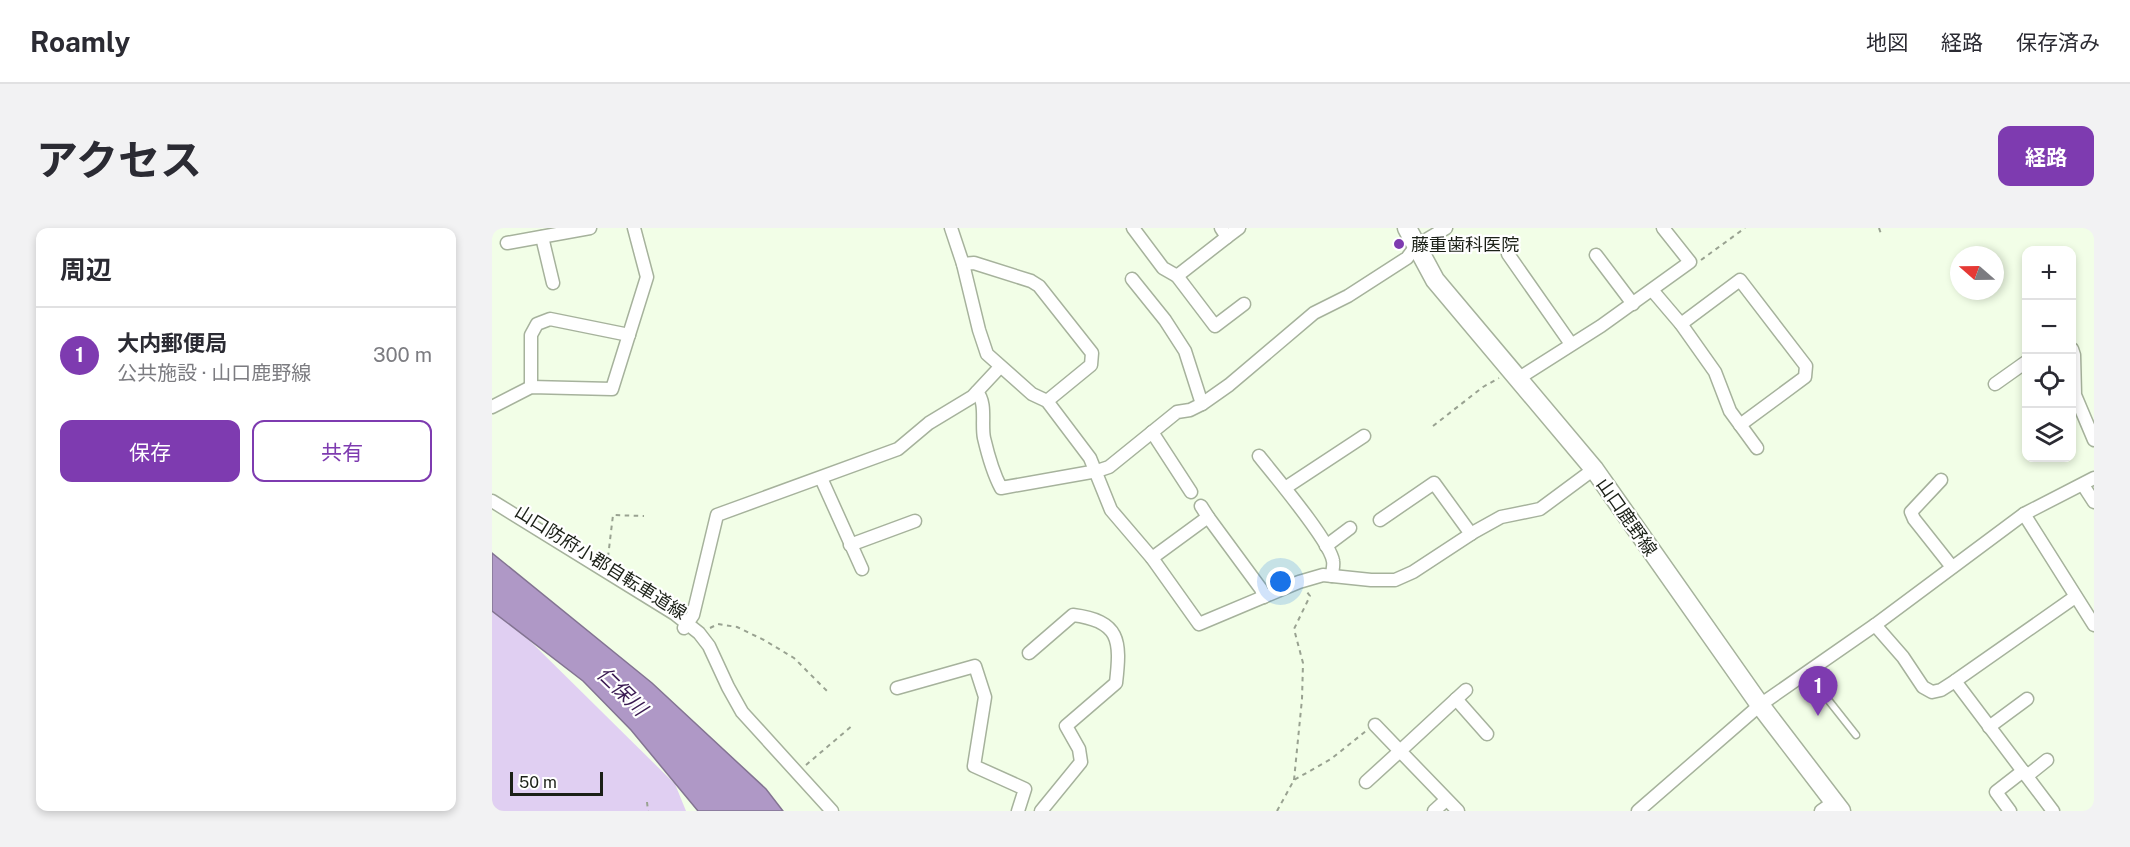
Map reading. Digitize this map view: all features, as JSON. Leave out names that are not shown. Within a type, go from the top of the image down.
[{"type":"main road","name":"山口鹿野線","points":[[1407,228],[1435,280],[1594,469],[1832,808]]},
{"type":"street","points":[[507,243],[590,228]]},
{"type":"street","points":[[492,407],[531,387],[612,389],[647,277],[634,228]]},
{"type":"street","points":[[951,228],[987,354],[1032,394],[1047,401],[1090,458],[1111,510],[1152,558],[1199,624],[1323,574],[1371,580],[1395,580],[1413,572],[1501,517],[1540,509],[1594,469]]},
{"type":"street","points":[[1134,228],[1163,268],[1177,276],[1215,326],[1244,304]]},
{"type":"street","points":[[1177,276],[1224,232],[1239,228]]},
{"type":"street","points":[[977,392],[982,402],[984,436],[1001,488],[1097,471],[1108,467],[1177,412],[1190,410],[1202,404],[1229,385],[1314,313],[1348,296],[1407,258],[1416,246],[1446,228]]},
{"type":"street","points":[[1515,374],[1571,344],[1633,304],[1690,262],[1663,228]]},
{"type":"street","points":[[542,237],[553,283]]},
{"type":"street","points":[[1508,254],[1571,344]]},
{"type":"street","points":[[1596,255],[1633,304]]},
{"type":"street","points":[[963,264],[974,263],[1031,281],[1039,286],[1092,353],[1091,365],[1047,401]]},
{"type":"street","points":[[1132,279],[1185,351],[1202,404]]},
{"type":"street","points":[[1681,324],[1740,280],[1806,366],[1805,377],[1740,425]]},
{"type":"street","points":[[1652,290],[1681,324],[1715,372],[1730,411],[1757,448]]},
{"type":"street","points":[[531,387],[531,335],[537,324],[549,319],[629,335]]},
{"type":"street","points":[[2074,354],[2075,395],[2094,440]]},
{"type":"street","points":[[1995,384],[2022,365]]},
{"type":"street","points":[[686,626],[693,615],[717,515],[897,449],[929,423],[972,397],[1000,367]]},
{"type":"street","points":[[1152,432],[1191,492]]},
{"type":"street","points":[[1285,488],[1364,436]]},
{"type":"street","points":[[1259,456],[1326,546],[1333,561],[1332,576]]},
{"type":"street","points":[[821,478],[862,569]]},
{"type":"street","points":[[1941,480],[1911,512],[1952,567]]},
{"type":"street","points":[[1638,811],[1760,705],[1875,625],[2025,514],[2088,482],[2094,502]]},
{"type":"street","points":[[1380,519],[1434,483],[1471,534]]},
{"type":"street","points":[[492,501],[699,633],[710,646],[728,687],[742,711],[832,811]]},
{"type":"street","points":[[1152,558],[1204,511],[1261,589],[1264,597]]},
{"type":"street","points":[[2025,514],[2094,625]]},
{"type":"street","points":[[850,545],[915,521]]},
{"type":"street","points":[[1326,546],[1350,528]]},
{"type":"street","points":[[1875,625],[1903,657],[1923,687],[1932,692],[1941,690],[1955,681],[2075,597]]},
{"type":"street","points":[[1029,653],[1073,615],[1094,618],[1108,625],[1117,642],[1116,682],[1066,726],[1079,749],[1080,762],[1041,811]]},
{"type":"street","points":[[897,688],[975,666],[985,697],[974,766],[1025,789],[1018,811]]},
{"type":"street","points":[[1955,681],[2053,811]]},
{"type":"street","points":[[1366,782],[1466,690]]},
{"type":"street","points":[[1456,699],[1487,734]]},
{"type":"street","points":[[1989,727],[2027,699]]},
{"type":"street","points":[[1375,725],[1458,811]]},
{"type":"street","points":[[2010,811],[1996,792],[2047,760]]},
{"type":"street","points":[[1434,811],[1446,800]]},
{"type":"lane","points":[[1806,672],[1856,735]]},
{"type":"path","points":[[1690,262],[1696,263],[1745,228]]},
{"type":"path","points":[[1879,228],[1881,234]]},
{"type":"path","points":[[1433,426],[1483,387],[1515,374]]},
{"type":"path","points":[[606,572],[613,515],[644,516]]},
{"type":"path","points":[[1277,811],[1294,780],[1302,699],[1303,663],[1294,629],[1310,596],[1299,582]]},
{"type":"path","points":[[699,633],[718,624],[737,627],[794,658],[829,693]]},
{"type":"path","points":[[797,773],[853,725]]},
{"type":"path","points":[[1294,780],[1331,759],[1375,725]]},
{"type":"path","points":[[647,802],[648,811]]},
{"type":"shaded area","points":[[492,611],[522,633],[675,784],[686,811],[492,811]]},
{"type":"water","name":"仁保川","points":[[492,553],[652,683],[766,789],[783,811],[698,811],[631,730],[583,681],[492,611]]},
{"type":"place","name":"藤重歯科医院","points":[[1399,244]]},
{"type":"place","name":"大内郵便局","points":[[1818,716]]}]
